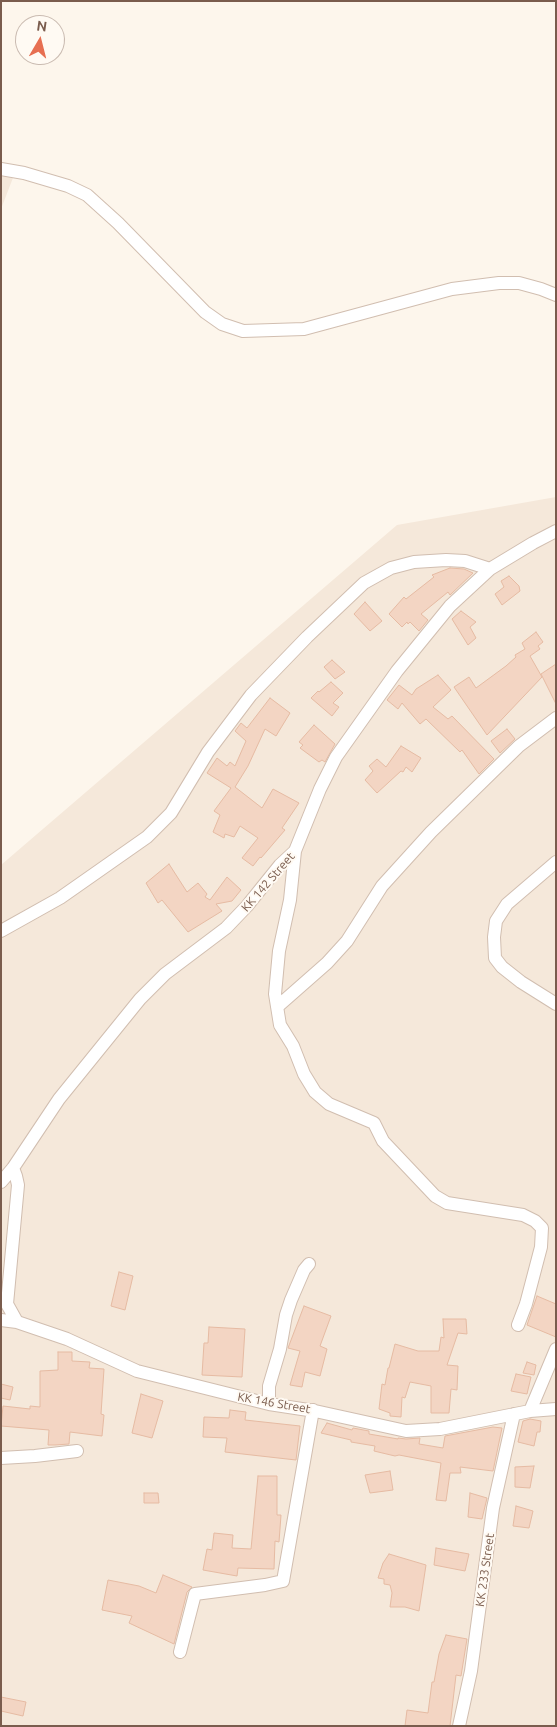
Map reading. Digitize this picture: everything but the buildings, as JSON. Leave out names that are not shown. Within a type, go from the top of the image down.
[{"type":"street","points":[[1,169],[24,173],[68,186],[87,195],[118,223],[205,312],[222,324],[243,331],[304,329],[452,289],[499,282],[519,283],[556,295]]},
{"type":"street","name":"KK 142 Street","points":[[1,1182],[13,1168],[59,1099],[140,999],[165,974],[226,928],[247,906],[280,865],[295,851],[320,789],[346,740],[397,671],[450,606],[490,569],[556,531]]},
{"type":"street","points":[[1,931],[60,898],[147,837],[171,813],[208,752],[251,695],[364,583],[391,568],[414,562],[465,561],[490,569]]},
{"type":"street","points":[[277,1007],[327,963],[347,941],[382,886],[431,832],[519,746],[556,718]]},
{"type":"street","points":[[295,851],[290,900],[279,951],[275,994],[280,1025],[293,1046],[304,1074],[315,1092],[329,1104],[374,1123],[383,1141],[435,1196],[447,1203],[523,1215],[535,1221],[542,1228],[542,1247],[518,1325]]},
{"type":"street","points":[[556,862],[507,904],[496,921],[494,937],[495,958],[502,967],[521,982],[556,1004]]},
{"type":"street","points":[[13,1168],[18,1185],[7,1304],[17,1322]]},
{"type":"street","points":[[269,1404],[269,1386],[280,1349],[286,1315],[304,1270],[309,1264]]},
{"type":"street","name":"KK 146 Street","points":[[1,1320],[17,1322],[67,1339],[137,1371],[269,1404],[313,1410],[406,1431],[440,1429],[530,1411],[556,1409]]},
{"type":"street","points":[[530,1411],[556,1349]]},
{"type":"street","points":[[180,1652],[195,1594],[283,1581],[313,1410]]},
{"type":"street","name":"KK 233 Street","points":[[459,1726],[471,1671],[493,1508],[514,1414]]},
{"type":"street","points":[[1,1458],[77,1451]]},
{"type":"shaded area","points":[[1,167],[16,170],[1,209]]},
{"type":"shaded area","points":[[556,497],[556,1726],[1,1726],[1,865],[397,525]]}]
